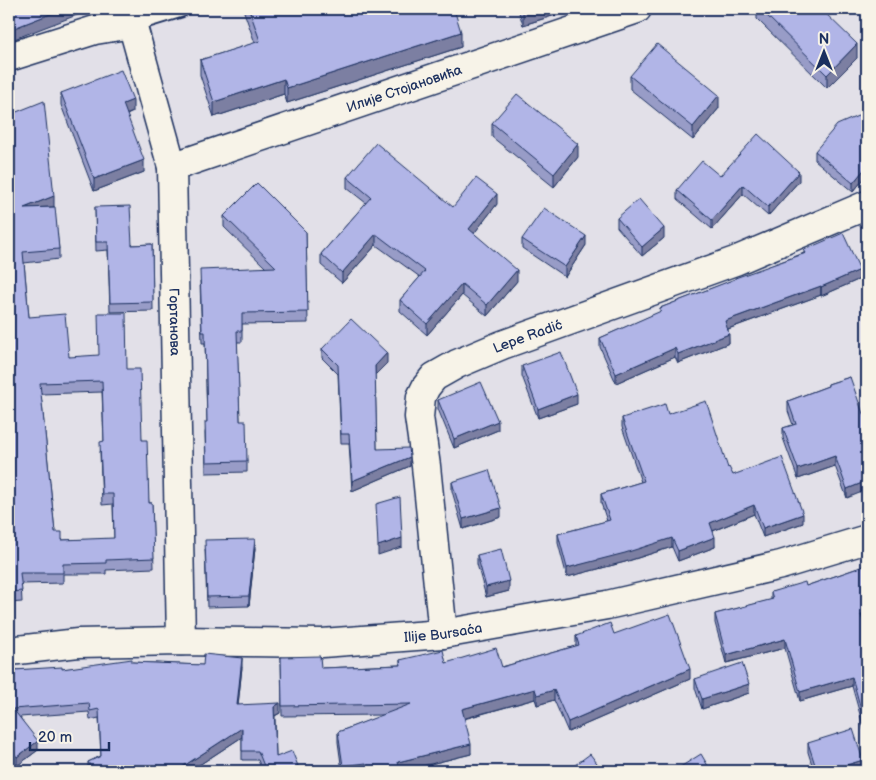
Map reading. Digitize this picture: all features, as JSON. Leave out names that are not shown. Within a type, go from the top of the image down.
[{"type":"street","name":"Илије Стојановића","points":[[172,167],[637,9]]},
{"type":"street","points":[[9,57],[95,30],[130,16]]},
{"type":"street","name":"Гортанова","points":[[130,16],[172,167],[182,641]]},
{"type":"street","name":"Lepe Radić","points":[[443,634],[426,466],[419,417],[421,397],[434,377],[457,364],[502,345],[735,261],[867,205]]},
{"type":"street","name":"Ilije Bursaća","points":[[9,651],[78,643],[182,641],[322,642],[443,634],[607,605],[780,565],[867,539]]},
{"type":"lane","points":[[130,16],[181,9]]},
{"type":"building","points":[[9,9],[63,9],[9,30]]},
{"type":"building","points":[[249,9],[454,9],[461,32],[287,88],[284,79],[214,102],[200,60],[260,41]]},
{"type":"building","points":[[522,9],[533,9],[523,12]]},
{"type":"building","points":[[760,9],[821,9],[857,44],[827,75]]},
{"type":"building","points":[[657,44],[719,95],[693,127],[630,76]]},
{"type":"building","points":[[121,70],[133,100],[123,104],[144,160],[94,179],[61,93]]},
{"type":"building","points":[[517,94],[578,144],[554,174],[492,123]]},
{"type":"building","points":[[44,101],[54,196],[24,208],[55,207],[59,249],[23,252],[29,317],[65,314],[69,357],[99,355],[98,313],[126,313],[127,369],[140,369],[142,440],[147,440],[149,503],[152,503],[154,558],[106,560],[106,563],[63,564],[63,573],[20,573],[22,591],[9,592],[9,115]],"holes":[[[102,381],[104,441],[100,442],[102,494],[113,494],[114,538],[62,540],[62,532],[55,532],[40,383]]]},
{"type":"building","points":[[867,112],[867,166],[853,183],[815,151],[837,125]]},
{"type":"building","points":[[758,134],[799,172],[768,207],[743,185],[712,220],[677,190],[702,161],[720,176]]},
{"type":"building","points":[[376,143],[453,207],[476,178],[497,194],[469,229],[517,270],[487,305],[462,284],[427,324],[400,300],[425,271],[376,234],[342,273],[321,254],[371,197],[347,177]]},
{"type":"building","points":[[257,183],[306,232],[308,312],[242,313],[242,331],[237,331],[240,421],[246,421],[247,461],[206,462],[205,332],[202,332],[200,270],[276,267],[224,216]]},
{"type":"building","points":[[639,199],[664,228],[642,247],[617,218]]},
{"type":"building","points":[[130,206],[132,245],[152,244],[153,302],[110,303],[108,242],[96,242],[95,207]]},
{"type":"building","points":[[544,208],[586,236],[565,267],[522,239]]},
{"type":"building","points":[[843,233],[860,270],[821,287],[725,321],[729,334],[678,354],[675,348],[616,374],[600,338],[661,311],[660,308],[735,278],[806,253],[804,250]]},
{"type":"building","points":[[351,319],[387,353],[375,366],[377,449],[409,448],[410,457],[352,481],[349,434],[341,434],[338,365],[322,349]]},
{"type":"building","points":[[561,352],[577,394],[538,409],[522,366]]},
{"type":"building","points":[[850,377],[867,425],[867,481],[847,489],[835,456],[798,469],[783,428],[796,424],[788,401]]},
{"type":"building","points":[[481,382],[498,421],[454,439],[438,400]]},
{"type":"building","points":[[706,401],[728,468],[733,475],[782,457],[803,514],[763,528],[754,505],[710,523],[715,537],[678,551],[672,538],[625,553],[567,568],[558,534],[610,520],[601,494],[644,481],[622,418],[665,404],[668,414]]},
{"type":"building","points":[[489,470],[501,508],[463,519],[452,482]]},
{"type":"building","points":[[400,497],[402,538],[378,546],[376,504]]},
{"type":"building","points":[[255,539],[249,596],[207,597],[205,540]]},
{"type":"building","points":[[501,549],[509,581],[486,587],[477,555]]},
{"type":"building","points":[[867,565],[867,613],[861,615],[867,633],[867,727],[852,677],[800,692],[785,639],[726,655],[715,614],[773,599],[771,592],[805,582],[806,586]]},
{"type":"building","points":[[670,614],[690,669],[568,722],[554,690],[537,695],[535,689],[462,709],[471,744],[398,762],[400,771],[367,771],[366,763],[343,766],[338,732],[411,704],[282,706],[281,657],[320,656],[321,668],[401,665],[400,660],[443,650],[446,663],[496,648],[502,667],[579,645],[576,636],[610,623],[614,634]]},
{"type":"building","points":[[204,654],[242,658],[237,705],[280,703],[274,707],[276,757],[292,751],[300,771],[266,771],[258,751],[242,751],[242,728],[176,771],[93,771],[88,762],[101,756],[99,709],[90,711],[89,703],[13,709],[38,741],[17,757],[9,747],[9,679],[14,678],[14,670],[62,667],[62,669],[132,659],[132,662],[203,665]]},
{"type":"building","points":[[742,663],[749,684],[702,699],[695,679]]},
{"type":"building","points":[[853,729],[863,760],[827,771],[817,771],[808,743]]},
{"type":"building","points":[[590,754],[603,771],[567,771]]},
{"type":"building","points":[[701,754],[711,771],[674,771]]}]
